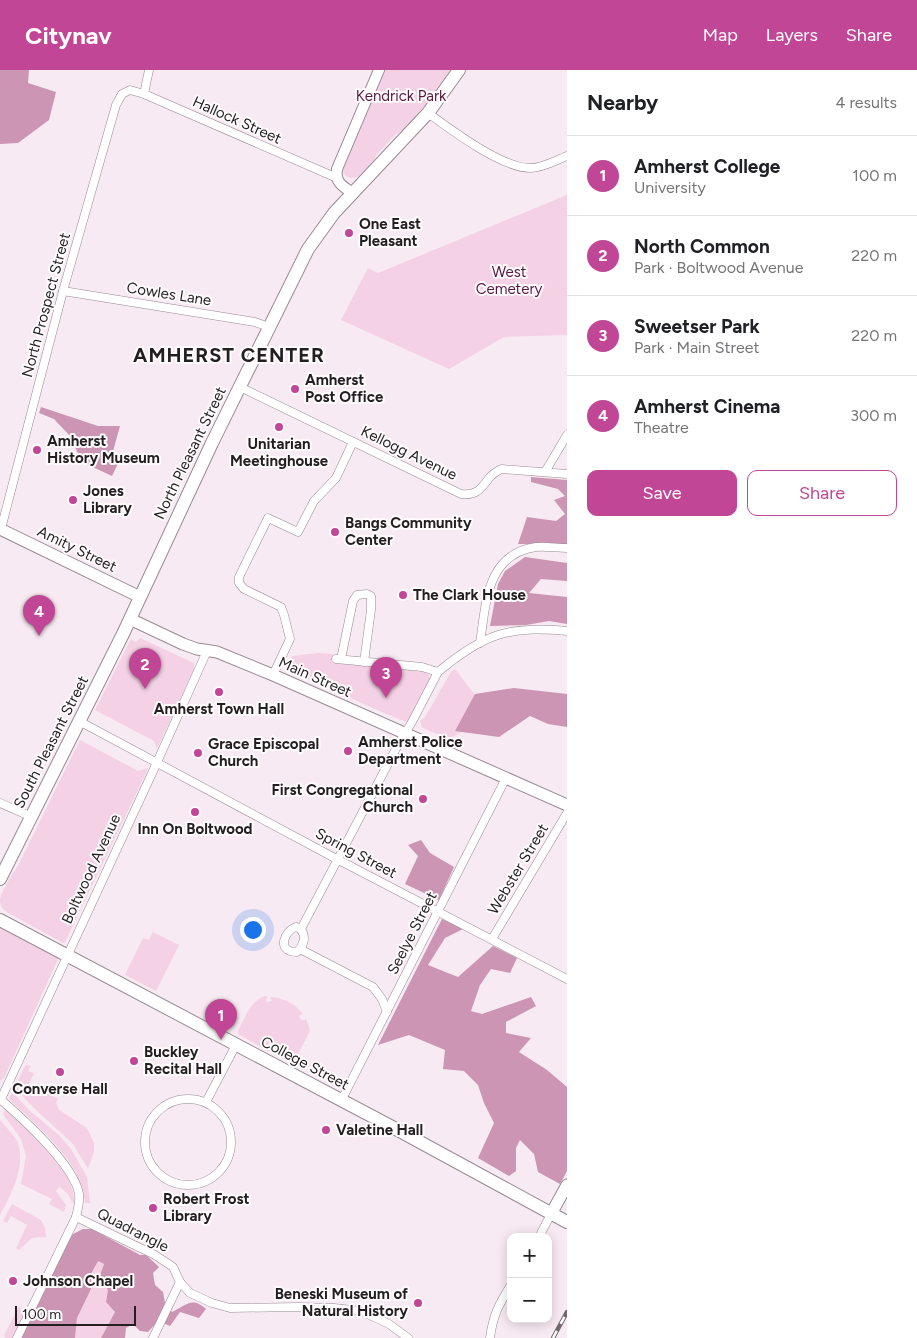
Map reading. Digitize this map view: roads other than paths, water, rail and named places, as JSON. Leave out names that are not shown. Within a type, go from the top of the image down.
[{"type":"main road","name":"North Pleasant Street","points":[[130,619],[210,447],[311,244],[329,219],[352,193],[428,113],[459,70]]},
{"type":"main road","name":"Amity Street","points":[[1,529],[140,597]]},
{"type":"main road","name":"Main Street","points":[[130,619],[183,644],[206,651],[217,652],[273,675],[567,806]]},
{"type":"main road","name":"South Pleasant Street","points":[[0,878],[130,619]]},
{"type":"main road","name":"College Street","points":[[0,920],[567,1222]]},
{"type":"main road","points":[[552,1214],[567,1185]]},
{"type":"street","points":[[144,94],[149,70]]},
{"type":"street","points":[[352,193],[337,178],[337,169],[380,70]]},
{"type":"street","name":"Hallock Street","points":[[125,92],[134,90],[144,94],[337,178]]},
{"type":"street","name":"North Prospect Street","points":[[1,529],[63,291],[116,105],[125,92]]},
{"type":"street","points":[[428,113],[480,148],[501,160],[519,167],[532,168],[567,156]]},
{"type":"street","name":"Cowles Lane","points":[[63,291],[246,321],[269,327]]},
{"type":"street","name":"Kellogg Avenue","points":[[240,387],[461,494],[473,494],[479,491],[492,474],[501,469],[567,474]]},
{"type":"street","points":[[545,472],[567,435]]},
{"type":"street","points":[[273,675],[290,639],[284,613],[281,607],[244,589],[239,583],[239,577],[268,518],[298,532],[314,501],[336,478],[353,442]]},
{"type":"street","points":[[480,643],[489,591],[493,578],[500,566],[523,550],[537,547],[567,548]]},
{"type":"street","points":[[364,662],[371,610],[371,596],[367,594],[358,595],[353,601],[339,659],[364,662],[422,668],[438,672]]},
{"type":"street","points":[[301,929],[438,672],[464,652],[497,635],[533,629],[567,631]]},
{"type":"street","name":"Boltwood Avenue","points":[[0,1099],[157,762],[206,651]]},
{"type":"street","name":"Spring Street","points":[[79,721],[567,979]]},
{"type":"street","name":"Seelye Street","points":[[341,1101],[506,778]]},
{"type":"street","points":[[0,804],[32,817]]},
{"type":"street","name":"Webster Street","points":[[492,939],[567,813]]},
{"type":"street","points":[[292,928],[301,929],[304,934],[300,949],[297,952],[292,952],[284,947],[283,943],[292,928]]},
{"type":"street","points":[[300,949],[373,987],[382,999],[387,1012]]},
{"type":"street","points":[[206,1102],[236,1046]]},
{"type":"street","points":[[0,1099],[34,1130],[65,1166],[79,1194],[80,1204],[76,1217]]},
{"type":"street","points":[[194,1099],[206,1102],[217,1109],[225,1118],[230,1129],[232,1142],[230,1154],[225,1165],[217,1175],[207,1181],[195,1185],[182,1185],[170,1182],[160,1175],[146,1154],[146,1130],[152,1118],[170,1102],[194,1099]]},
{"type":"street","points":[[541,1233],[552,1214]]},
{"type":"street","name":"Quadrangle","points":[[17,1338],[76,1217],[155,1255],[173,1267],[180,1282],[190,1293],[212,1303],[230,1308],[298,1307],[361,1311],[388,1324],[408,1338]]},
{"type":"street","points":[[153,1338],[180,1282]]},
{"type":"street","points":[[490,1338],[497,1308],[507,1292]]},
{"type":"railway","points":[[553,1338],[567,1312]]},
{"type":"place","name":"One East Pleasant","points":[[349,233]]},
{"type":"place","name":"Amherst Post Office","points":[[295,389]]},
{"type":"place","name":"Unitarian Meetinghouse","points":[[279,427]]},
{"type":"place","name":"Amherst History Museum","points":[[37,450]]},
{"type":"place","name":"Jones Library","points":[[73,500]]},
{"type":"place","name":"Bangs Community Center","points":[[335,532]]},
{"type":"place","name":"The Clark House","points":[[403,595]]},
{"type":"place","name":"Amherst Cinema","points":[[39,636]]},
{"type":"place","name":"North Common","points":[[145,689]]},
{"type":"place","name":"Amherst Town Hall","points":[[219,692]]},
{"type":"place","name":"Sweetser Park","points":[[386,698]]},
{"type":"place","name":"Amherst Police Department","points":[[348,751]]},
{"type":"place","name":"Grace Episcopal Church","points":[[198,753]]},
{"type":"place","name":"First Congregational Church","points":[[423,799]]},
{"type":"place","name":"Inn On Boltwood","points":[[195,812]]},
{"type":"place","name":"Amherst College","points":[[221,1040]]},
{"type":"place","name":"Buckley Recital Hall","points":[[134,1061]]},
{"type":"place","name":"Converse Hall","points":[[60,1072]]},
{"type":"place","name":"Valetine Hall","points":[[326,1130]]},
{"type":"place","name":"Robert Frost Library","points":[[153,1208]]},
{"type":"place","name":"Johnson Chapel","points":[[13,1281]]},
{"type":"place","name":"Beneski Museum of Natural History","points":[[418,1303]]},
{"type":"district","name":"AMHERST CENTER","points":[[229,355]]},
{"type":"park label","name":"Kendrick Park","points":[[401,96]]},
{"type":"park label","name":"West Cemetery","points":[[509,280]]}]
